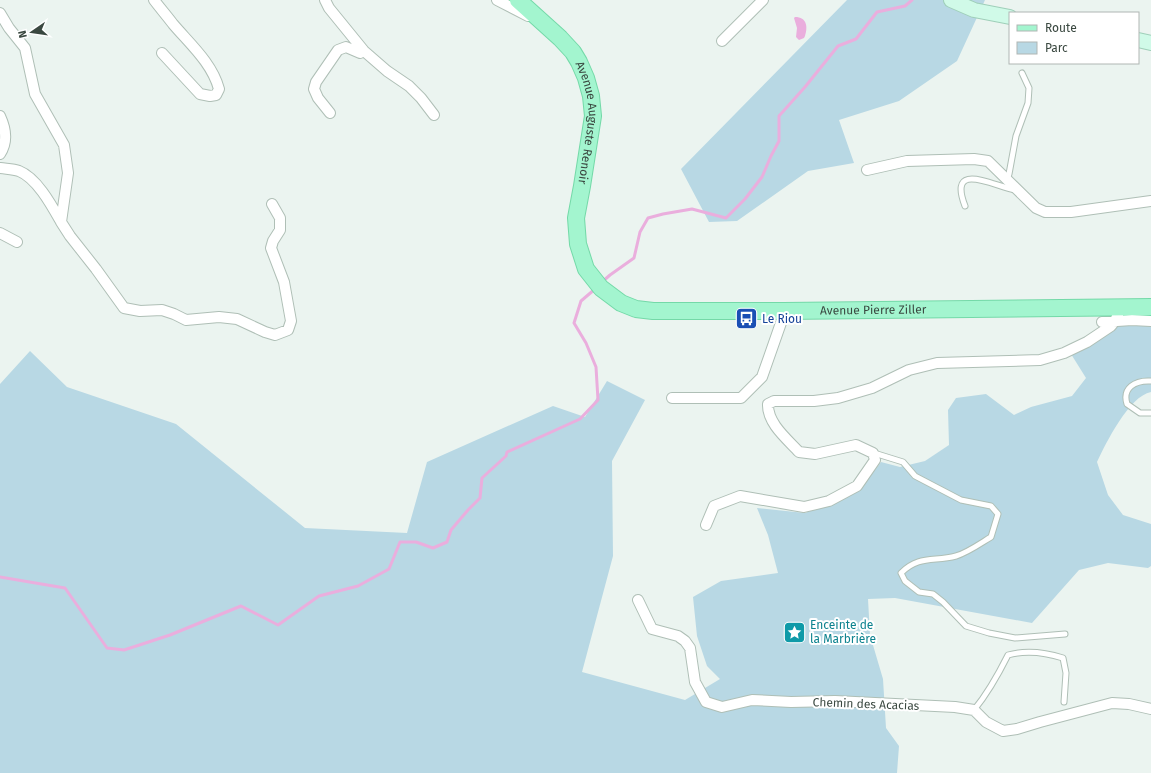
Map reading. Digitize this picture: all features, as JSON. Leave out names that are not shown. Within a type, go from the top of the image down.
[{"type":"main road","name":"Avenue Auguste Renoir","points":[[518,0],[560,38],[573,52],[586,78],[591,96],[593,116],[576,218],[578,244],[586,269]]},
{"type":"main road","points":[[951,0],[974,10],[1009,17]]},
{"type":"main road","points":[[1139,40],[1151,43]]},
{"type":"main road","name":"Avenue Pierre Ziller","points":[[586,269],[601,288],[620,303],[636,309],[653,311],[783,311],[1102,320],[1117,314],[1151,307]]},
{"type":"street","points":[[154,0],[174,25],[197,49],[217,80],[219,89],[216,95],[210,96],[200,94],[162,53]]},
{"type":"street","points":[[325,0],[329,8],[364,51],[387,71],[409,86],[421,98],[434,115]]},
{"type":"street","points":[[497,0],[541,22]]},
{"type":"street","points":[[722,41],[763,0]]},
{"type":"street","points":[[0,13],[9,28],[26,48],[36,94],[64,145],[68,174],[61,222]]},
{"type":"street","points":[[330,113],[318,98],[314,89],[316,82],[338,50],[346,47],[360,53],[364,51]]},
{"type":"street","points":[[0,116],[6,139],[4,148],[0,154]]},
{"type":"street","points":[[867,170],[907,161],[974,159],[988,161],[1036,208],[1046,212],[1071,212],[1151,201]]},
{"type":"street","points":[[0,168],[18,170],[27,176],[46,196],[70,236],[124,308],[140,311],[162,310],[186,320],[219,317],[237,319],[275,335],[288,330],[291,322],[284,282],[271,248],[273,241],[280,230],[280,218],[272,204]]},
{"type":"street","points":[[0,233],[17,242]]},
{"type":"street","points":[[672,398],[741,398],[762,377],[782,320],[783,311]]},
{"type":"street","points":[[706,525],[714,506],[740,496],[804,507],[829,501],[857,486],[875,460],[873,453],[856,445],[815,454],[799,452],[775,425],[768,410],[768,404],[774,401],[814,401],[838,398],[872,388],[909,370],[937,363],[1040,360],[1087,342],[1102,320],[1111,326],[1117,314],[1151,321]]},
{"type":"street","name":"Chemin des Acacias","points":[[638,600],[652,629],[678,636],[685,641],[690,648],[695,682],[706,702],[722,707],[752,700],[791,702],[834,701],[974,710]]},
{"type":"street","points":[[974,710],[986,722],[1003,731],[1017,729],[1112,703],[1129,704],[1151,709]]},
{"type":"lane","points":[[1007,180],[1016,136],[1028,103],[1029,88],[1022,73]]},
{"type":"lane","points":[[965,206],[961,196],[961,187],[965,180],[971,178],[982,180],[1005,189],[1017,190]]},
{"type":"lane","points":[[1151,381],[1134,384],[1128,389],[1124,396],[1127,404],[1140,413],[1151,413]]},
{"type":"lane","points":[[873,453],[903,462],[915,476],[961,500],[991,506],[998,514],[991,537],[957,556],[918,561],[906,568],[901,573],[906,580],[919,592],[933,594],[943,602],[966,626],[989,634],[1015,638],[1065,634]]},
{"type":"lane","points":[[974,710],[995,680],[1008,655],[1022,651],[1051,654],[1063,658],[1066,673],[1064,702]]},
{"type":"green space","points":[[847,0],[985,0],[957,61],[899,101],[839,120],[854,163],[808,171],[737,221],[709,222],[681,169]]},
{"type":"green space","points":[[1151,316],[1151,392],[1143,395],[1135,402],[1119,421],[1097,462],[1108,495],[1123,515],[1151,524],[1151,566],[1148,568],[1108,563],[1079,570],[1032,623],[895,598],[868,599],[870,635],[883,679],[886,728],[899,746],[897,773],[0,773],[0,384],[30,351],[67,387],[176,424],[305,528],[407,533],[427,462],[553,406],[585,417],[607,381],[645,400],[612,461],[613,556],[582,672],[685,700],[720,679],[707,666],[697,636],[693,597],[721,581],[778,573],[768,535],[757,508],[805,513],[837,501],[866,482],[881,462],[900,467],[925,461],[949,445],[948,410],[956,398],[986,394],[1014,415],[1031,407],[1072,396],[1086,378],[1071,354],[1119,323]]},
{"type":"shaded area","points":[[795,17],[799,17],[806,23],[806,33],[804,38],[799,40],[796,37],[797,28]]},
{"type":"waterway","points":[[602,282],[634,258],[640,232],[648,218],[692,209],[726,218],[745,199],[762,177],[779,141],[779,116],[838,46],[856,39],[877,12],[905,6],[912,0]]},
{"type":"waterway","points":[[0,577],[65,588],[107,648],[124,650],[170,635],[241,606],[278,625],[319,596],[358,586],[389,569],[400,542],[416,542],[433,548],[447,542],[451,530],[480,498],[482,478],[506,456],[507,452],[580,419],[598,400],[596,367],[586,343],[574,323],[581,301],[595,289]]},
{"type":"place","name":"Le Riou","points":[[746,319]]},
{"type":"place","name":"Enceinte de la Marbrière","points":[[794,632]]}]
